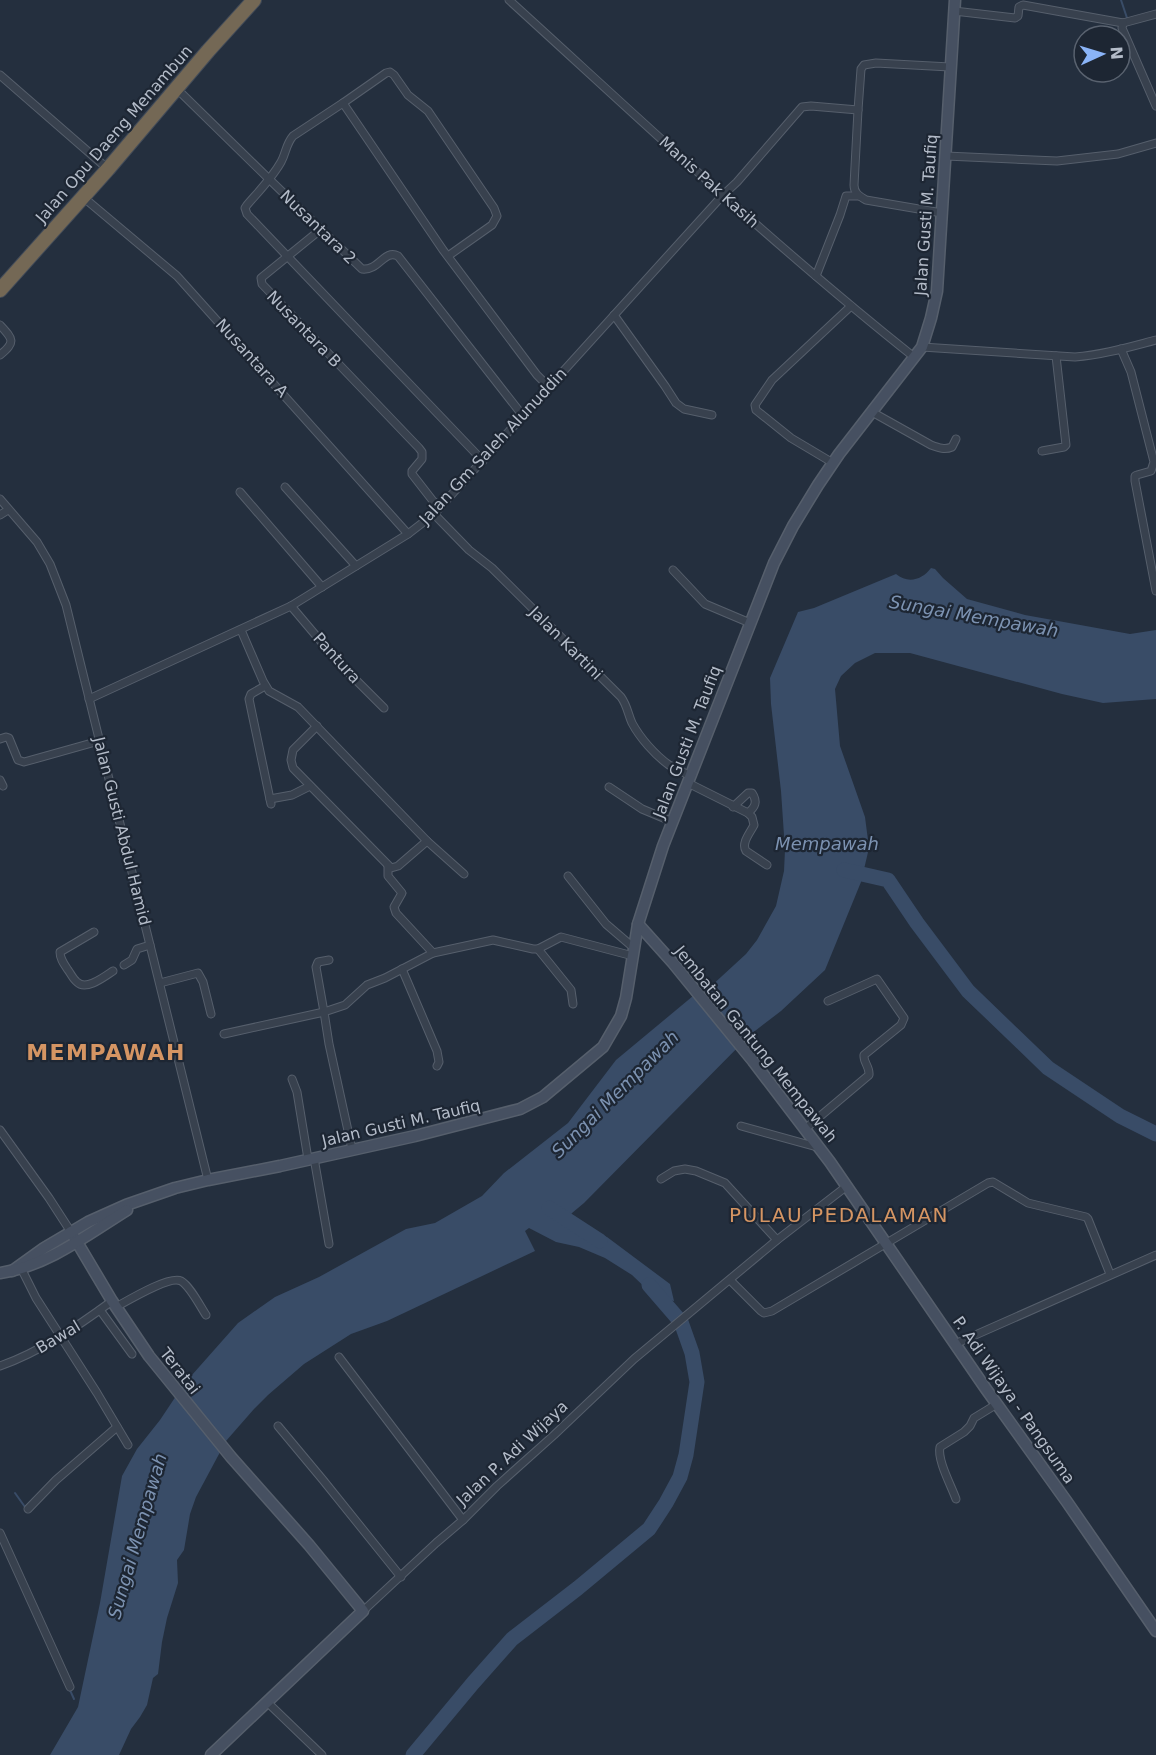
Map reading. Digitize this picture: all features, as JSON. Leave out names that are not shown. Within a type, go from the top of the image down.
[{"type":"highway","name":"Jalan Opu Daeng Menambun","points":[[0,290],[254,0]]},
{"type":"main road","name":"Jalan Gusti M. Taufiq","points":[[18,1269],[44,1248],[71,1232],[106,1214],[141,1200],[208,1180],[415,1137],[506,1113],[531,1104],[543,1097],[598,1051],[609,1038],[621,1016],[638,924],[673,822],[774,563],[793,526],[833,463],[922,347],[937,291],[955,6]]},
{"type":"main road","name":"Jembatan Gantung Mempawah","points":[[638,924],[753,1061],[847,1186]]},
{"type":"main road","name":"P. Adi Wijaya - Pangsuma","points":[[847,1186],[1156,1631]]},
{"type":"main road","name":"Jalan Gusti M. Taufiq","points":[[0,1274],[18,1269],[78,1242],[141,1200]]},
{"type":"main road","name":"Teratai","points":[[71,1232],[114,1304],[149,1356],[231,1458],[309,1545],[363,1611]]},
{"type":"main road","name":"Jalan P. Adi Wijaya","points":[[211,1755],[363,1611]]},
{"type":"street","name":"Manis Pak Kasih","points":[[509,0],[722,196],[914,357]]},
{"type":"street","points":[[955,6],[1015,18],[1018,16],[1019,7],[1023,5],[1123,23],[1156,14]]},
{"type":"street","points":[[1123,23],[1122,28],[1156,106]]},
{"type":"street","points":[[942,213],[866,200],[859,196],[854,189],[858,110],[861,69],[864,65],[876,63],[950,67]]},
{"type":"street","points":[[448,256],[492,225],[496,216],[494,208],[428,111],[408,95],[390,72],[293,136],[288,142],[280,163],[247,205],[246,211],[287,257],[483,461]]},
{"type":"street","points":[[0,75],[108,169]]},
{"type":"street","name":"Nusantara 2","points":[[177,88],[268,180],[362,269],[373,268],[390,254],[398,256],[523,416]]},
{"type":"street","points":[[343,103],[448,256],[537,375],[549,387]]},
{"type":"street","name":"Jalan Gm Saleh Alunuddin","points":[[89,699],[291,606],[408,534],[434,514],[483,461],[737,182],[802,107],[858,110]]},
{"type":"street","points":[[946,156],[1057,161],[1118,154],[1156,144]]},
{"type":"street","points":[[816,276],[846,196],[859,196]]},
{"type":"street","name":"Nusantara A","points":[[83,197],[177,276],[408,534]]},
{"type":"street","points":[[287,257],[320,230]]},
{"type":"street","name":"Nusantara B","points":[[287,257],[261,278],[262,284],[419,448],[422,459],[412,474],[440,507]]},
{"type":"street","points":[[833,463],[790,438],[756,410],[754,405],[772,380],[851,306]]},
{"type":"street","points":[[614,315],[676,403],[684,409],[712,415]]},
{"type":"street","points":[[0,325],[9,334],[11,342],[10,347],[0,355]]},
{"type":"street","points":[[922,347],[1088,356],[1156,340]]},
{"type":"street","points":[[1121,350],[1131,372],[1154,462],[1151,471],[1135,476],[1135,481],[1156,591]]},
{"type":"street","points":[[1042,450],[1066,445],[1056,356]]},
{"type":"street","points":[[872,412],[942,449],[952,447],[956,439]]},
{"type":"street","points":[[285,487],[356,566]]},
{"type":"street","points":[[240,492],[322,587]]},
{"type":"street","name":"Jalan Gusti Abdul Hamid","points":[[0,499],[37,542],[59,584],[66,605],[208,1180]]},
{"type":"street","points":[[0,515],[8,510]]},
{"type":"street","name":"Jalan Kartini","points":[[434,514],[469,550],[492,568],[621,697],[640,735],[660,757],[689,779],[733,807],[748,813]]},
{"type":"street","points":[[673,570],[705,604],[750,623]]},
{"type":"street","name":"Pantura","points":[[291,606],[340,664],[384,708]]},
{"type":"street","points":[[241,630],[265,686],[273,694],[298,707],[426,841],[464,874]]},
{"type":"street","points":[[265,686],[251,694],[249,699],[270,802],[310,786]]},
{"type":"street","points":[[316,726],[291,755],[293,768],[310,786],[387,866],[398,867],[426,841]]},
{"type":"street","points":[[0,739],[9,738],[18,760],[24,762],[99,741]]},
{"type":"street","points":[[609,788],[642,809],[673,822]]},
{"type":"street","points":[[733,807],[748,793],[752,793],[756,804],[748,813],[754,825],[744,848],[767,865]]},
{"type":"street","points":[[387,866],[388,876],[402,893],[394,907],[396,913],[433,953]]},
{"type":"street","points":[[568,876],[606,924],[633,952]]},
{"type":"street","points":[[94,932],[60,952],[61,959],[76,982],[81,985],[94,982],[113,971]]},
{"type":"street","points":[[224,1034],[324,1012],[345,1005],[367,985],[433,953],[493,940],[538,949],[561,937],[633,952]]},
{"type":"street","points":[[124,965],[132,960],[137,949],[150,945]]},
{"type":"street","points":[[538,949],[571,990],[573,1004]]},
{"type":"street","points":[[329,960],[318,962],[316,967],[329,1044],[352,1149]]},
{"type":"street","points":[[402,969],[437,1051],[439,1062],[437,1066]]},
{"type":"street","points":[[160,983],[198,973],[203,982],[211,1014]]},
{"type":"street","points":[[806,1129],[869,1075],[864,1055],[901,1025],[904,1018],[878,979],[828,1001]]},
{"type":"street","points":[[292,1079],[297,1092],[329,1244]]},
{"type":"street","points":[[741,1126],[819,1148]]},
{"type":"street","name":"Teratai","points":[[0,1130],[4,1142],[49,1198],[71,1232]]},
{"type":"street","points":[[661,1179],[674,1170],[685,1169],[726,1183],[777,1240]]},
{"type":"street","points":[[729,1280],[761,1311],[768,1313],[988,1183],[995,1183],[1028,1203],[1083,1215],[1088,1219],[1110,1274]]},
{"type":"street","name":"Jalan P. Adi Wijaya","points":[[363,1611],[634,1359],[777,1240],[847,1186]]},
{"type":"street","points":[[955,1344],[1156,1255]]},
{"type":"street","points":[[18,1269],[128,1445]]},
{"type":"street","name":"Bawal","points":[[0,1365],[29,1354],[100,1310],[171,1280],[177,1280],[186,1286],[206,1315]]},
{"type":"street","points":[[100,1310],[132,1354]]},
{"type":"street","points":[[339,1357],[463,1520]]},
{"type":"street","points":[[956,1499],[941,1458],[940,1447],[964,1432],[974,1418],[997,1404]]},
{"type":"street","points":[[278,1426],[401,1577]]},
{"type":"street","points":[[27,1509],[56,1480],[117,1427]]},
{"type":"street","points":[[0,1533],[70,1687]]},
{"type":"street","points":[[267,1702],[322,1755]]},
{"type":"water","name":"Mempawah","points":[[931,568],[935,569],[967,599],[1025,615],[1130,634],[1156,630],[1156,699],[1103,703],[910,653],[875,653],[855,663],[841,676],[835,689],[840,746],[865,817],[869,848],[861,882],[825,970],[781,1011],[751,1034],[565,1222],[567,1225],[607,1237],[670,1284],[674,1301],[655,1297],[632,1275],[605,1258],[579,1247],[556,1242],[529,1228],[525,1231],[535,1251],[387,1321],[351,1334],[304,1364],[268,1395],[226,1441],[196,1497],[190,1514],[184,1550],[177,1560],[178,1583],[167,1618],[158,1674],[153,1678],[147,1705],[131,1729],[119,1755],[50,1755],[78,1707],[100,1603],[122,1476],[137,1449],[184,1384],[238,1323],[275,1297],[319,1277],[406,1229],[435,1223],[482,1196],[504,1173],[568,1123],[616,1060],[693,996],[709,988],[746,954],[757,940],[776,906],[784,871],[781,791],[770,678],[798,612],[814,608],[896,574],[910,580],[919,578]]},
{"type":"waterway","points":[[1121,0],[1127,18]]},
{"type":"waterway","points":[[844,870],[888,880],[968,991],[1048,1068],[1120,1116],[1156,1134]]},
{"type":"waterway","points":[[549,1208],[600,1241]]},
{"type":"waterway","points":[[413,1755],[512,1639],[649,1529],[680,1477],[686,1455],[697,1382],[692,1353],[681,1322],[649,1285]]},
{"type":"waterway","points":[[15,1493],[25,1507],[34,1498]]},
{"type":"waterway","points":[[69,1688],[74,1699]]},
{"type":"district","name":"MEMPAWAH","points":[[106,1052]]},
{"type":"district","name":"PULAU PEDALAMAN","points":[[839,1215]]},
{"type":"water label","name":"Sungai Mempawah","points":[[974,616]]},
{"type":"water label","name":"Sungai Mempawah","points":[[615,1094]]},
{"type":"water label","name":"Sungai Mempawah","points":[[137,1536]]}]
